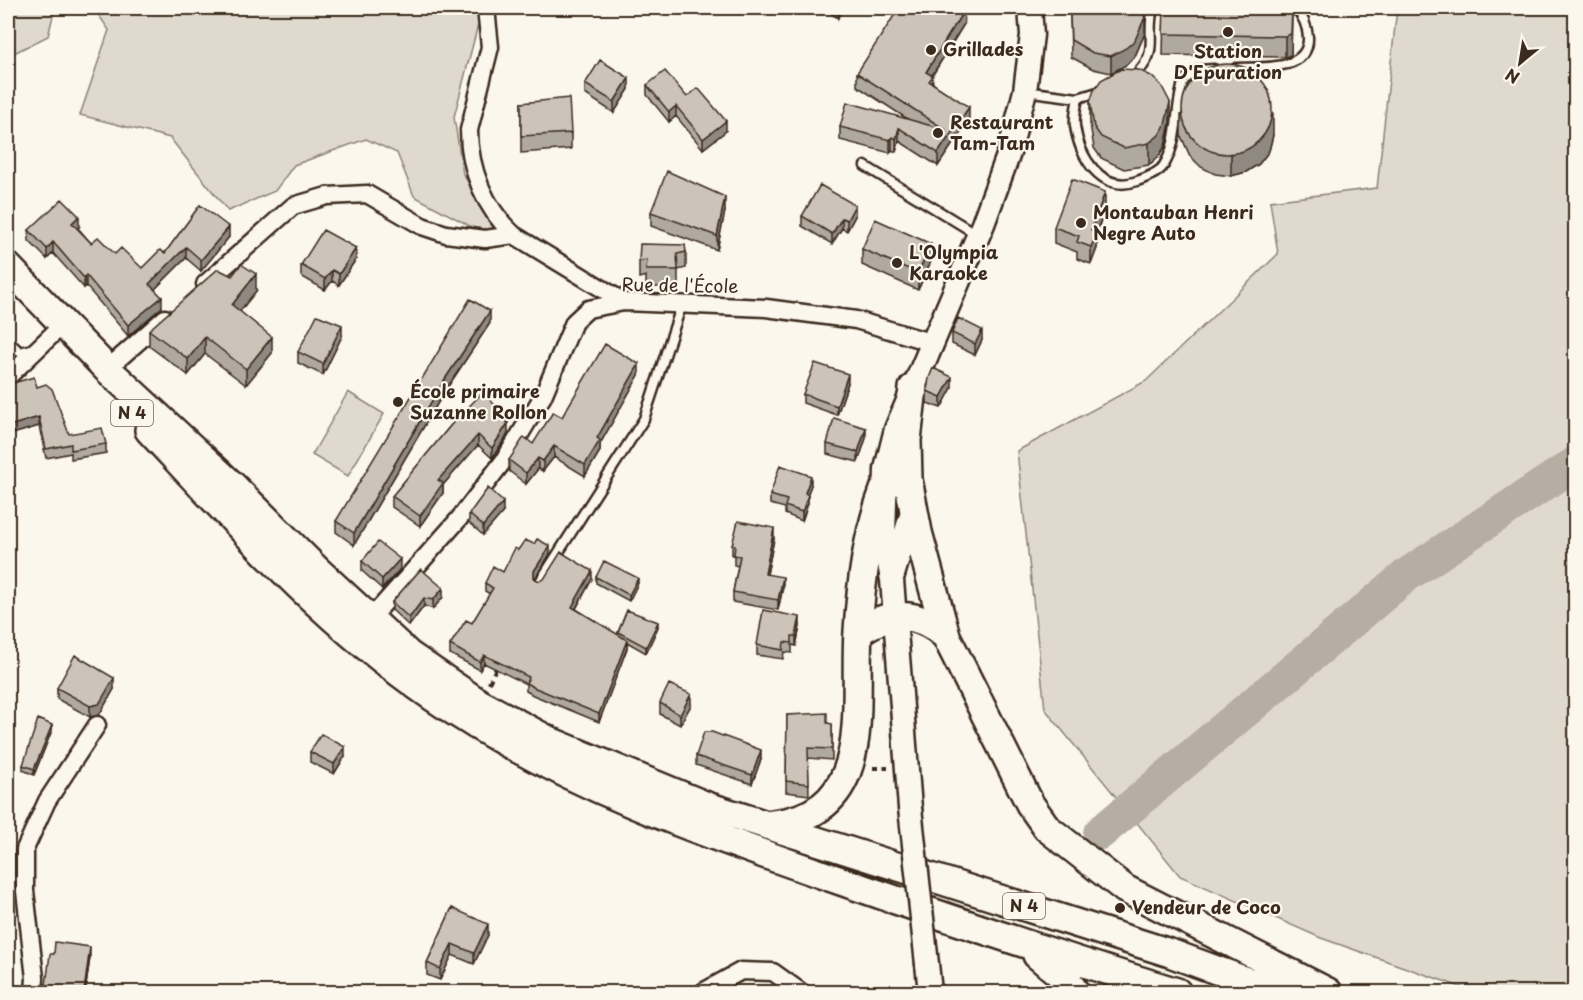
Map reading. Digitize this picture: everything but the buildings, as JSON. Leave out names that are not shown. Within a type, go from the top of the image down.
[{"type":"highway","name":"N 4","points":[[8,267],[107,369],[234,487],[317,570],[409,655],[479,703],[552,742],[707,806],[771,824],[1170,953],[1276,993]]},
{"type":"highway","name":"N 4","points":[[8,282],[47,339],[257,545],[351,634],[432,696],[473,723],[592,785],[691,829],[1027,946],[1177,993]]},
{"type":"highway","points":[[913,388],[906,461],[913,509],[946,636],[1005,759],[1030,804],[1047,828],[1125,889],[1328,993]]},
{"type":"highway","points":[[771,824],[790,822],[825,806],[845,778],[852,757],[857,710],[858,633],[869,537],[885,487]]},
{"type":"highway","points":[[858,633],[869,624],[895,616],[924,620],[946,636]]},
{"type":"highway","points":[[1027,946],[1066,979],[1075,993]]},
{"type":"main road","points":[[930,993],[910,808],[892,580],[884,535],[886,469],[896,429],[978,235],[1008,153],[1025,91],[1032,35],[1030,8]]},
{"type":"main road","points":[[892,580],[913,509]]},
{"type":"street","points":[[486,8],[490,47],[472,115],[469,144],[484,197],[499,220],[514,235],[624,302]]},
{"type":"street","points":[[196,291],[293,206],[327,196],[367,194],[422,226],[447,234],[484,239],[514,235]]},
{"type":"street","name":"Rue de l'École","points":[[371,618],[459,519],[505,459],[543,396],[574,322],[588,309],[624,302],[766,308],[856,320],[933,343]]},
{"type":"street","points":[[107,369],[178,307]]},
{"type":"street","points":[[8,377],[47,339]]},
{"type":"street","points":[[34,993],[36,978],[25,891],[26,849],[47,801],[97,725]]},
{"type":"street","points":[[703,993],[741,971],[773,972],[801,993]]},
{"type":"lane","points":[[1025,91],[1078,98],[1130,80],[1146,65],[1151,49],[1153,8]]},
{"type":"lane","points":[[1078,98],[1074,123],[1080,150],[1093,171],[1110,182],[1127,184],[1147,178],[1163,167],[1174,141],[1184,80],[1199,70],[1278,67],[1293,62],[1304,54],[1308,43],[1307,27],[1295,8]]},
{"type":"lane","points":[[864,166],[978,235]]},
{"type":"lane","points":[[539,583],[644,419],[682,304]]},
{"type":"lane","points":[[8,341],[20,352],[47,339]]},
{"type":"path","points":[[479,703],[500,661]]},
{"type":"shaded area","points":[[8,8],[55,8],[48,36],[8,56]]},
{"type":"shaded area","points":[[94,8],[473,8],[479,21],[454,117],[463,174],[497,229],[483,233],[414,196],[397,153],[366,139],[294,165],[275,191],[228,211],[170,138],[80,115],[109,30]]},
{"type":"shaded area","points":[[1397,8],[1575,8],[1575,992],[1475,992],[1321,938],[1180,876],[1045,709],[1017,451],[1146,381],[1278,254],[1270,201],[1377,188]]},
{"type":"shaded area","points":[[348,392],[384,414],[348,476],[312,455]]},
{"type":"waterway","points":[[1100,833],[1408,574],[1576,463]]},
{"type":"place","name":"Station D'Epuration","points":[[1228,32]]},
{"type":"place","name":"Grillades","points":[[931,50]]},
{"type":"place","name":"Restaurant Tam-Tam","points":[[938,133]]},
{"type":"place","name":"Montauban Henri Negre Auto","points":[[1081,223]]},
{"type":"place","name":"L'Olympia Karaoke","points":[[897,263]]},
{"type":"place","name":"École primaire Suzanne Rollon","points":[[398,402]]},
{"type":"place","name":"Vendeur de Coco","points":[[1120,908]]}]
